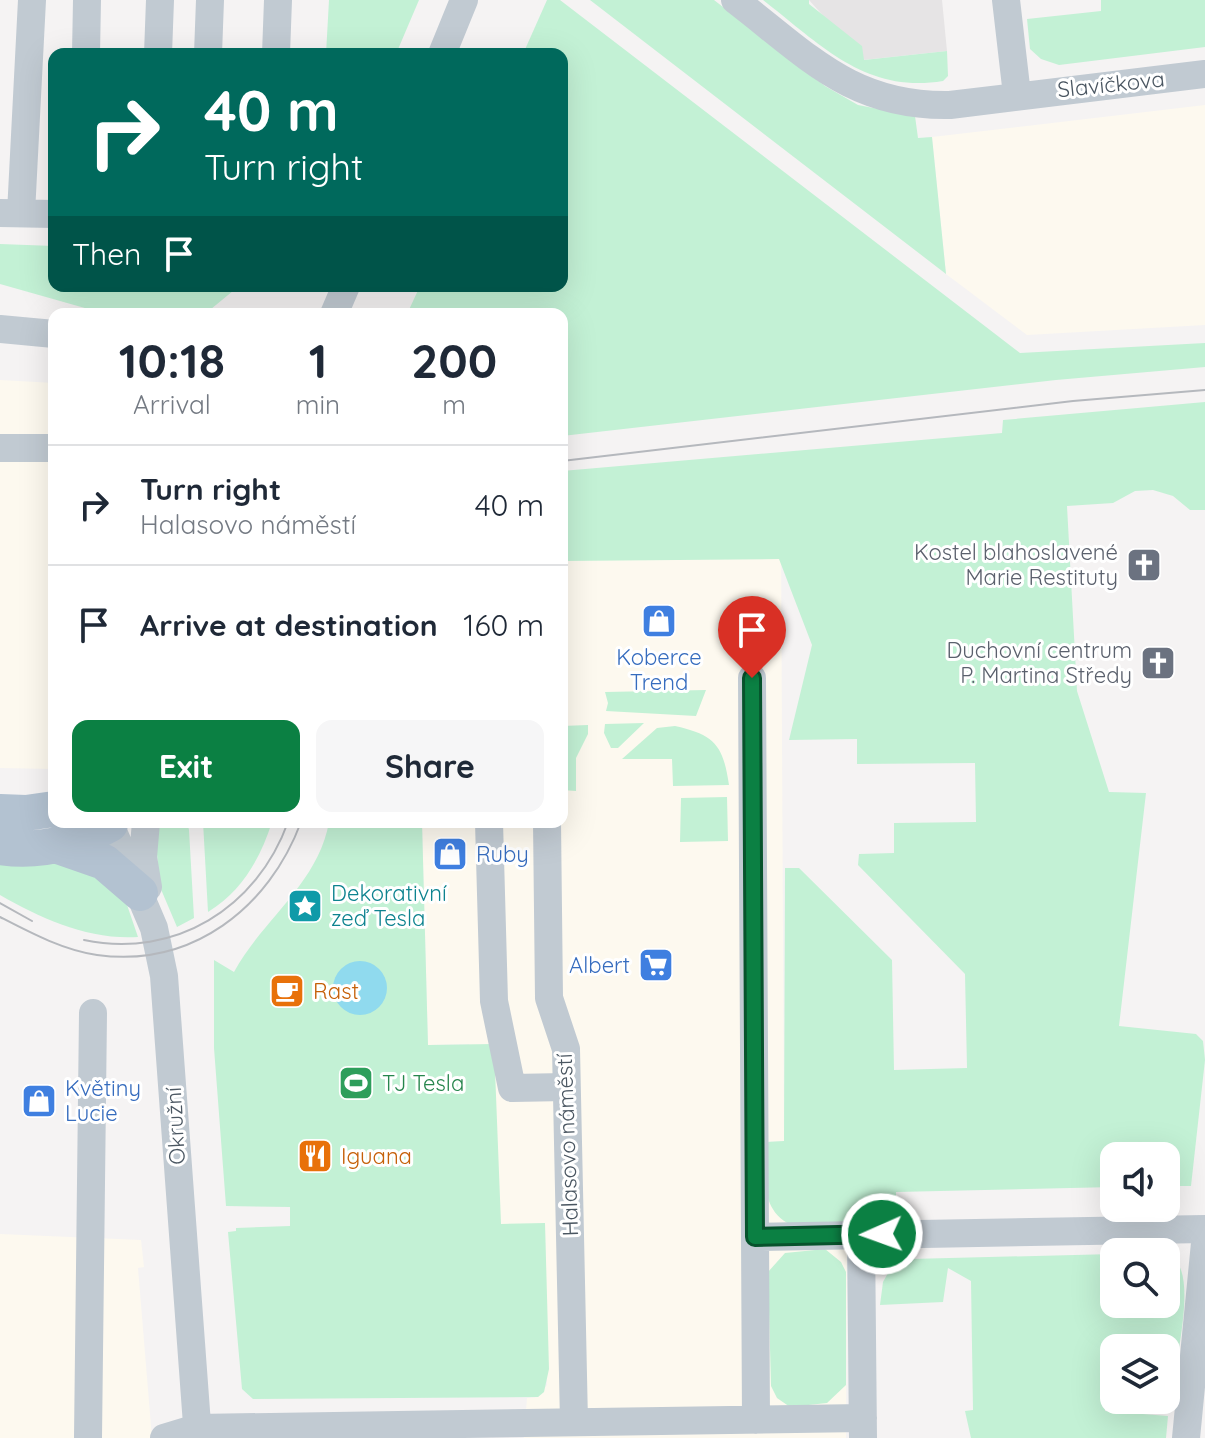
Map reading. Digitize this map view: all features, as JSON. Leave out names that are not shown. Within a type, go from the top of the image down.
[{"type":"main road","points":[[0,812],[48,810]]},
{"type":"main road","points":[[0,847],[30,849],[58,846],[97,828]]},
{"type":"main road","points":[[58,846],[104,862],[140,893]]},
{"type":"street","points":[[32,0],[11,213],[48,214]]},
{"type":"street","points":[[86,48],[87,0]]},
{"type":"street","points":[[158,48],[160,0]]},
{"type":"street","points":[[208,48],[210,0]]},
{"type":"street","points":[[276,48],[278,0]]},
{"type":"street","points":[[444,48],[464,0]]},
{"type":"street","name":"Slavíčkova","points":[[735,0],[838,79],[875,97],[913,106],[1205,74]]},
{"type":"street","points":[[1006,0],[1017,95]]},
{"type":"street","points":[[0,329],[48,333]]},
{"type":"street","points":[[0,448],[48,448]]},
{"type":"street","points":[[752,678],[756,1420]]},
{"type":"street","name":"Okružní","points":[[113,828],[154,928],[164,976],[180,1225],[198,1433]]},
{"type":"street","points":[[145,828],[143,857],[154,928]]},
{"type":"street","points":[[489,828],[494,1001],[512,1088],[566,1087]]},
{"type":"street","name":"Halasovo náměstí","points":[[547,828],[549,998],[566,1049],[587,1428]]},
{"type":"street","points":[[88,1438],[93,1013]]},
{"type":"street","points":[[755,1237],[1205,1229]]},
{"type":"street","points":[[164,1438],[198,1433],[587,1428],[756,1420],[863,1428],[861,1235]]},
{"type":"street","points":[[1186,1438],[1205,1243]]},
{"type":"shaded area","points":[[809,0],[942,0],[947,51],[863,60]]},
{"type":"shaded area","points":[[1205,105],[1205,325],[1027,335],[946,274],[932,137]]},
{"type":"shaded area","points":[[0,380],[48,383],[48,769],[0,768]]},
{"type":"shaded area","points":[[568,532],[781,536],[784,1141],[766,1142],[847,1226],[846,1438],[524,1438],[527,1398],[538,1397],[547,1385],[545,1224],[501,1225],[469,1044],[428,1045],[422,828],[568,828]]},
{"type":"shaded area","points":[[0,1234],[141,1240],[144,1267],[138,1268],[152,1438],[0,1438]]},
{"type":"green space","points":[[329,0],[419,0],[399,48],[326,48]]},
{"type":"green space","points":[[547,0],[560,0],[1020,353],[1205,343],[1205,367],[1056,380],[568,435],[568,308],[410,308],[417,292],[568,292],[568,48],[526,48]]},
{"type":"green space","points":[[590,0],[714,0],[825,86],[858,105],[915,116],[918,138],[932,137],[946,274]]},
{"type":"green space","points":[[763,0],[809,0],[809,4],[862,46],[864,60],[947,51],[948,76],[943,81],[915,83],[867,73],[824,48]]},
{"type":"green space","points":[[1101,0],[1205,0],[1205,47],[1059,65],[1041,59],[1030,49],[1027,19],[1101,11]]},
{"type":"green space","points":[[0,244],[48,246],[48,292],[232,292],[212,308],[85,308],[0,284]]},
{"type":"green space","points":[[1205,402],[1205,510],[1190,510],[1173,496],[1153,490],[1135,491],[1113,503],[1067,506],[1077,691],[1109,792],[1146,793],[1119,1026],[1196,1034],[1203,1041],[1205,1060],[1191,1186],[1180,1186],[1180,1142],[1100,1142],[1100,1187],[896,1192],[896,1225],[791,1225],[773,1210],[765,1178],[766,1142],[784,1141],[785,868],[799,868],[892,960],[894,1070],[967,1068],[965,974],[858,865],[859,854],[894,853],[894,823],[976,822],[975,763],[857,764],[857,739],[789,740],[812,645],[779,559],[568,561],[568,470],[1002,433],[1003,420]]},
{"type":"green space","points":[[706,690],[696,716],[606,711],[608,703],[605,692]]},
{"type":"green space","points":[[644,723],[618,748],[611,748],[604,733],[605,724]]},
{"type":"green space","points":[[588,725],[588,734],[576,758],[576,791],[568,790],[568,726]]},
{"type":"green space","points":[[675,726],[699,733],[715,744],[724,760],[729,785],[673,786],[672,759],[622,759],[657,728]]},
{"type":"green space","points":[[727,797],[728,841],[680,842],[681,798]]},
{"type":"green space","points":[[155,828],[188,828],[194,918],[177,927],[160,887]]},
{"type":"green space","points":[[203,828],[270,828],[262,849],[240,884],[208,912]]},
{"type":"green space","name":"TJ Tesla","points":[[327,828],[422,828],[428,1045],[494,1044],[501,1224],[545,1223],[549,1369],[544,1392],[538,1397],[253,1399],[242,1389],[228,1232],[236,1231],[236,1228],[290,1226],[290,1207],[226,1206],[214,1048],[214,960],[234,972],[301,883],[323,844]]},
{"type":"green space","points":[[71,860],[125,899],[138,937],[101,935],[66,926],[0,895],[0,863]]},
{"type":"green space","points":[[825,1249],[841,1262],[846,1272],[846,1385],[827,1403],[790,1407],[777,1398],[771,1386],[768,1272],[785,1253]]},
{"type":"green space","points":[[1100,1254],[1100,1318],[1180,1318],[1180,1267],[1184,1303],[1180,1344],[1180,1334],[1100,1334],[1100,1414],[1168,1416],[1166,1438],[971,1438],[965,1411],[973,1410],[971,1281],[948,1268],[943,1302],[880,1305],[883,1282],[893,1264],[910,1259]]},
{"type":"water","points":[[360,961],[379,969],[387,988],[379,1007],[360,1015],[341,1007],[333,988],[341,969]]},
{"type":"tram line","points":[[568,460],[1073,401],[1205,390]]},
{"type":"tram line","points":[[84,940],[118,944],[150,942],[180,934],[208,920],[234,902],[256,879],[274,853],[285,828]]},
{"type":"tram line","points":[[0,917],[47,940],[84,953],[132,957],[164,952],[195,941],[223,926],[247,905],[269,881],[298,828]]},
{"type":"tram line","points":[[0,903],[32,921]]},
{"type":"place","name":"Kostel blahoslavené Marie Restituty","points":[[1144,565]]},
{"type":"place","name":"Koberce Trend","points":[[659,621]]},
{"type":"place","name":"Duchovní centrum P. Martina Středy","points":[[1158,663]]},
{"type":"place","name":"Ruby","points":[[450,854]]},
{"type":"place","name":"Dekorativní zeď Tesla","points":[[305,906]]},
{"type":"place","name":"Albert","points":[[656,965]]},
{"type":"place","name":"Rast","points":[[287,991]]},
{"type":"place","name":"TJ Tesla","points":[[356,1083]]},
{"type":"place","name":"Květiny Lucie","points":[[39,1101]]},
{"type":"place","name":"Iguana","points":[[315,1156]]},
{"type":"route","points":[[752,678],[755,1237],[882,1234]]}]
